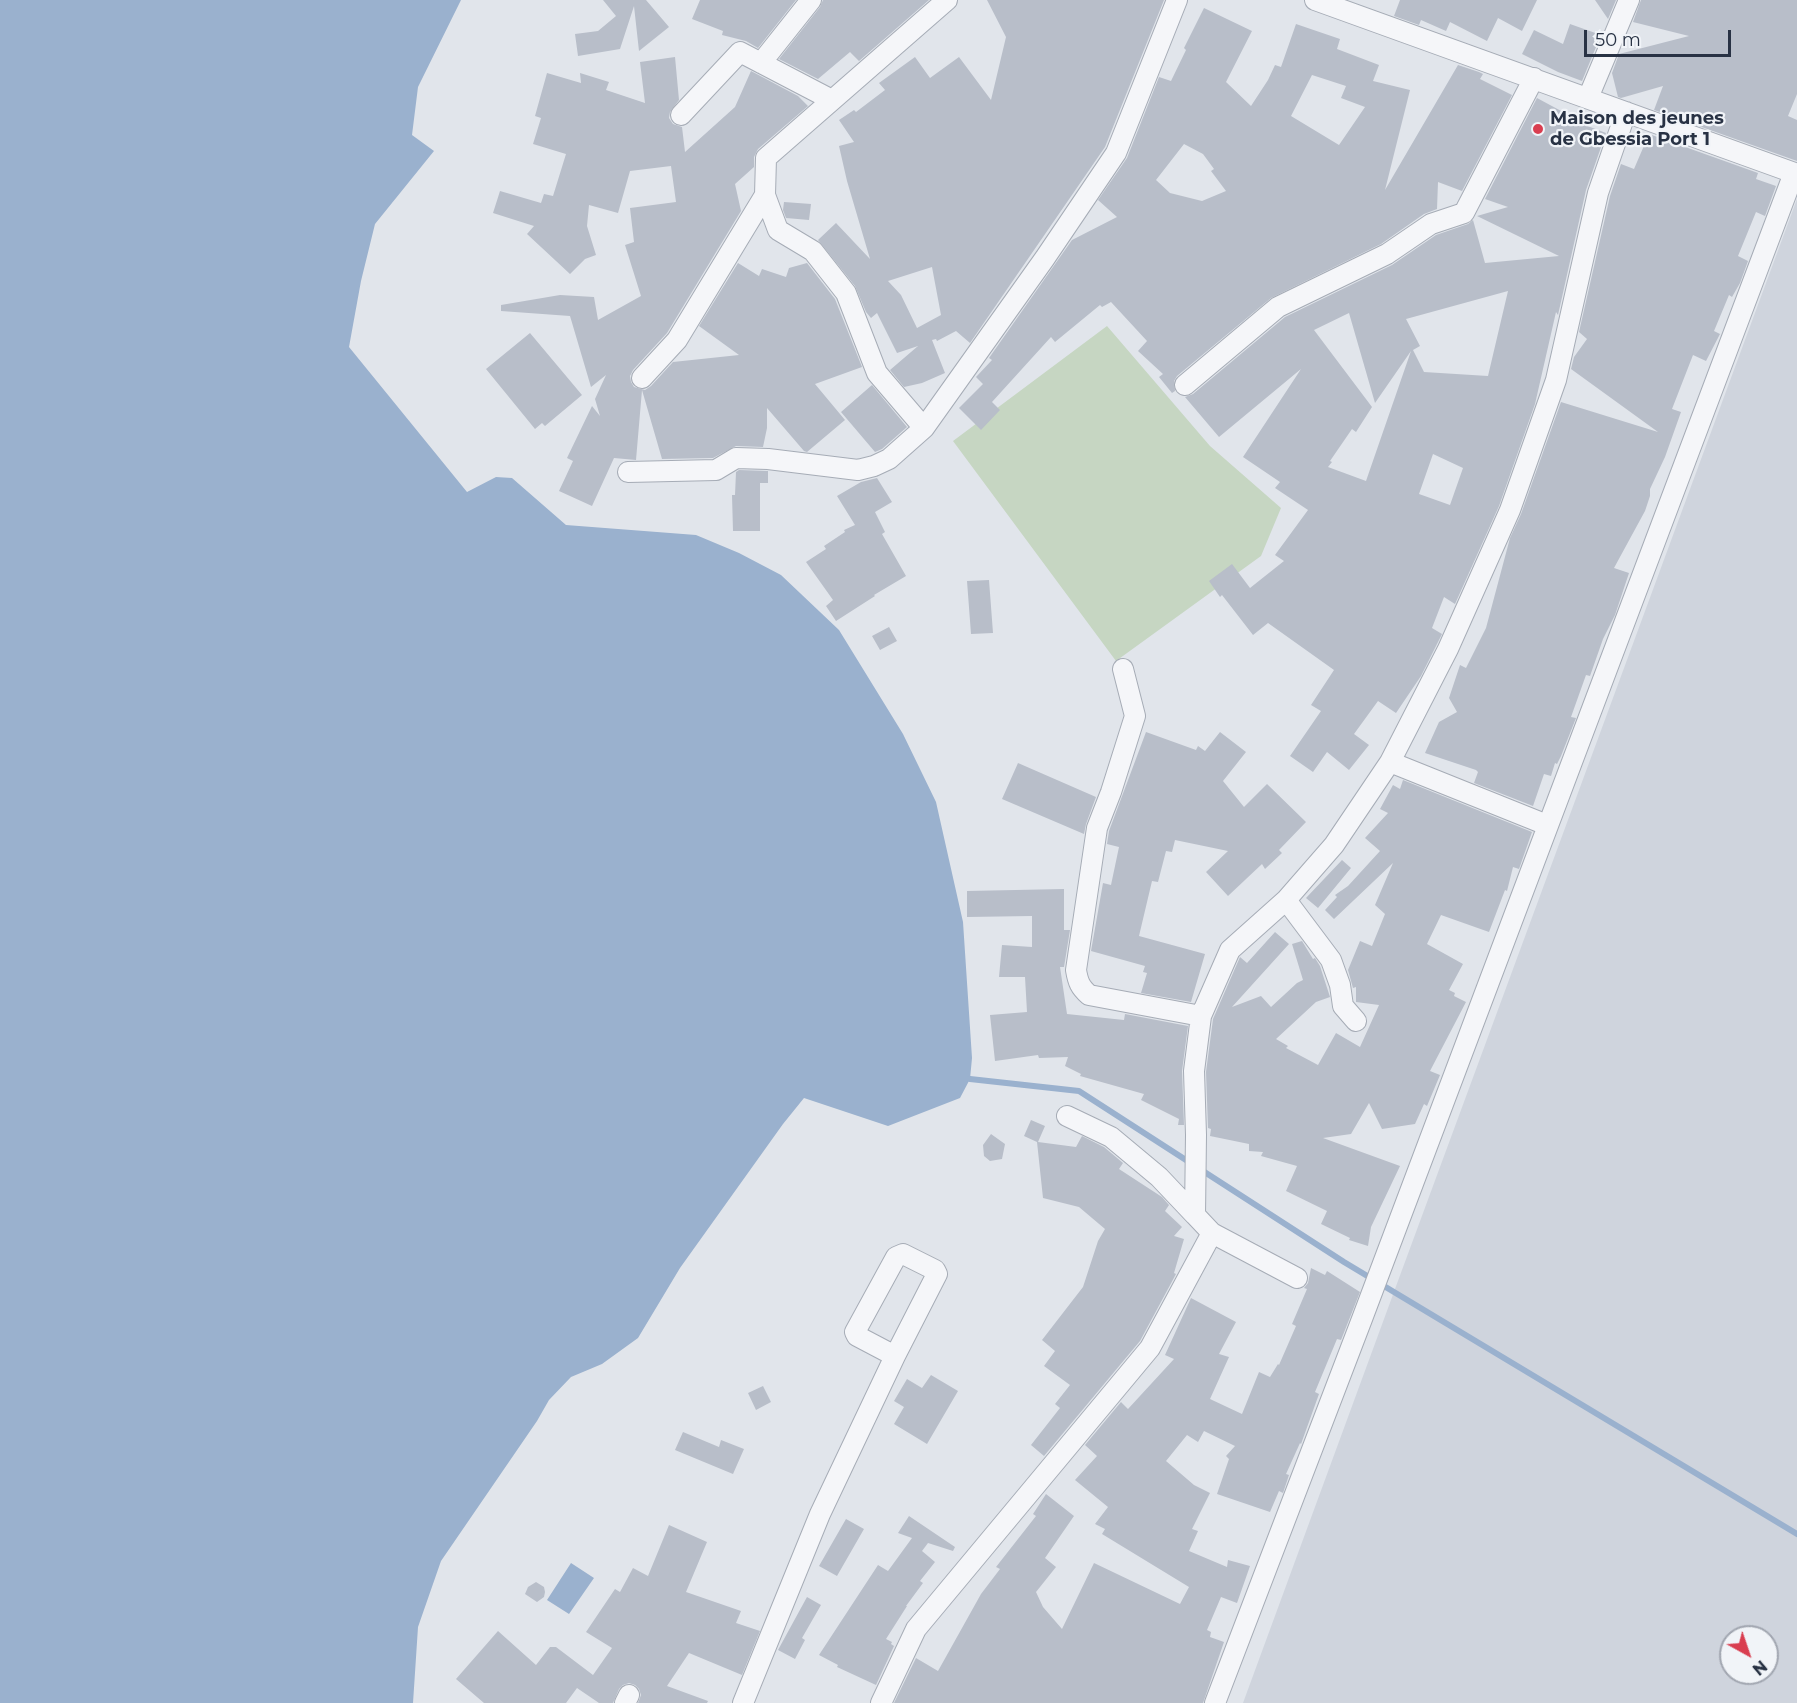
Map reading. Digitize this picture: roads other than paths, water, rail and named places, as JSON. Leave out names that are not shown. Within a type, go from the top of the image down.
[{"type":"street","points":[[761,63],[811,0]]},
{"type":"street","points":[[924,428],[877,373],[846,293],[813,251],[778,230],[765,195],[766,158],[947,0]]},
{"type":"street","points":[[628,472],[716,470],[736,458],[768,459],[858,470],[889,459],[924,428],[1045,258],[1116,153],[1177,0]]},
{"type":"street","points":[[1215,1703],[1796,174],[1315,0]]},
{"type":"street","points":[[1588,98],[1629,0]]},
{"type":"street","points":[[681,115],[740,52],[832,100]]},
{"type":"street","points":[[1185,385],[1278,307],[1387,254],[1431,224],[1464,213],[1534,78]]},
{"type":"street","points":[[1194,1206],[1196,1135],[1194,1071],[1201,1016],[1230,950],[1286,900],[1334,844],[1390,762],[1448,649],[1510,510],[1556,380],[1598,193],[1626,112]]},
{"type":"street","points":[[642,378],[677,340],[765,195]]},
{"type":"street","points":[[1123,669],[1135,716],[1112,792],[1097,828],[1077,970],[1078,981],[1081,988],[1089,995],[1201,1016]]},
{"type":"street","points":[[1390,762],[1547,825]]},
{"type":"street","points":[[1286,900],[1331,960],[1340,985],[1344,1006],[1356,1021]]},
{"type":"street","points":[[1067,1116],[1111,1137],[1194,1206],[1212,1233],[1297,1278]]},
{"type":"street","points":[[881,1703],[916,1629],[1150,1348],[1212,1233]]},
{"type":"street","points":[[743,1703],[820,1514],[895,1356],[937,1274],[935,1270],[903,1254],[896,1257],[855,1332],[857,1336],[895,1356]]},
{"type":"water","points":[[0,0],[461,0],[418,87],[412,135],[434,151],[375,224],[361,281],[349,347],[467,492],[496,477],[512,478],[566,525],[696,535],[739,553],[781,575],[839,630],[903,734],[936,802],[963,922],[972,1058],[970,1079],[960,1098],[888,1126],[804,1098],[680,1268],[638,1338],[602,1364],[571,1377],[549,1400],[441,1561],[418,1627],[413,1703],[0,1703]]},
{"type":"water","points":[[571,1563],[594,1578],[569,1614],[547,1600]]},
{"type":"waterway","points":[[970,1079],[1079,1091],[1344,1262],[1797,1534]]},
{"type":"place","name":"Maison des jeunes de Gbessia Port 1","points":[[1538,129]]}]
